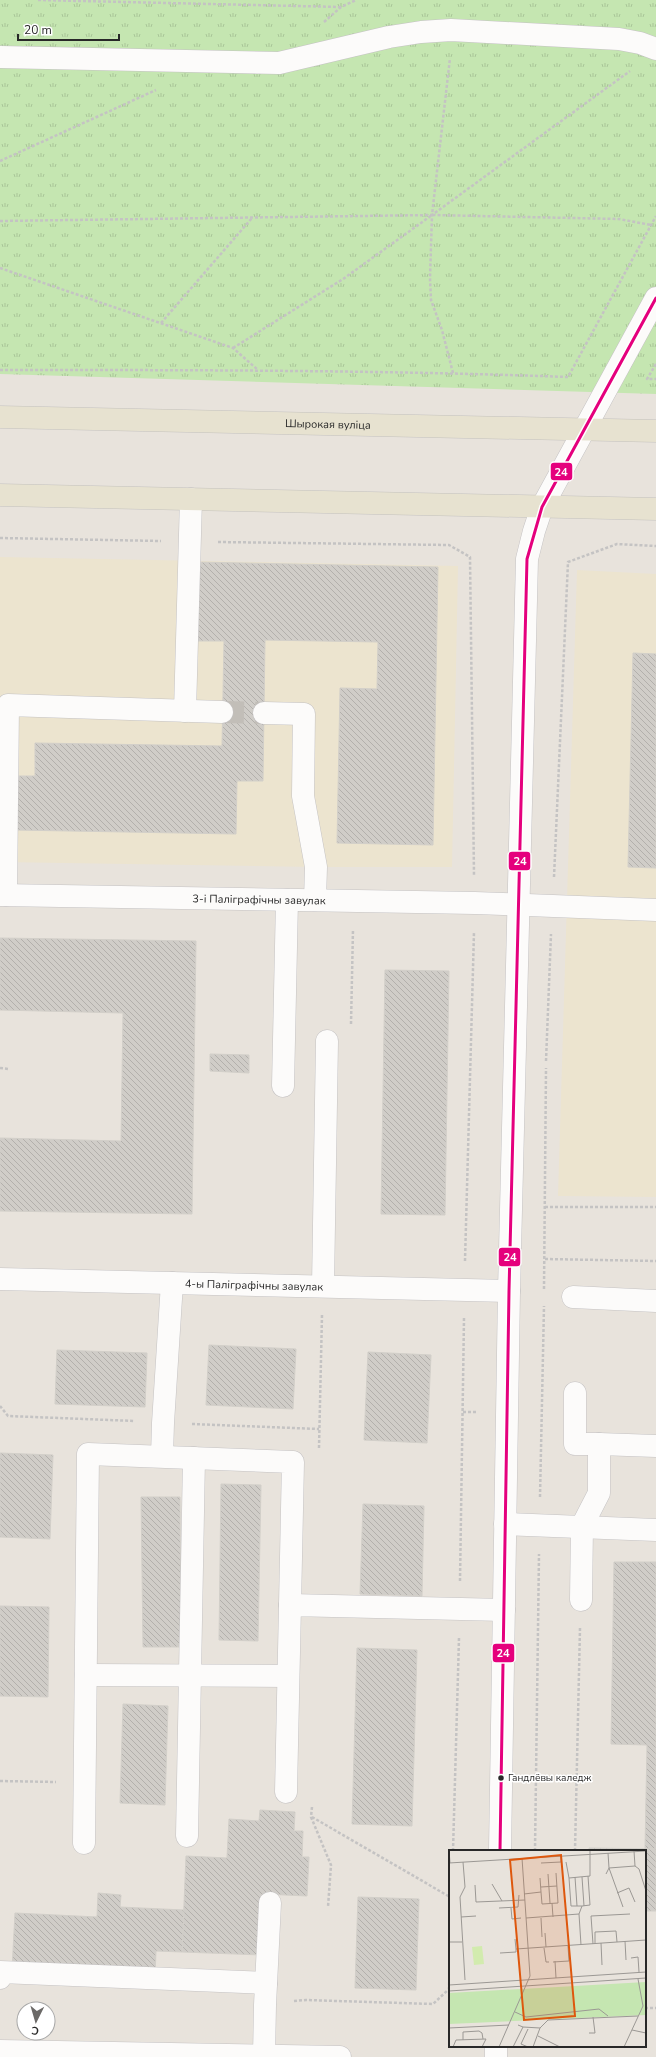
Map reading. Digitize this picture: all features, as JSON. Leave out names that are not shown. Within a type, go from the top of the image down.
[{"type":"main road","name":"Шырокая вуліца","points":[[0,417],[452,428],[656,431]]},
{"type":"main road","points":[[0,495],[656,509]]},
{"type":"street","points":[[0,58],[279,62],[389,37],[421,32],[451,30],[619,39],[640,43],[656,49]]},
{"type":"street","points":[[500,1850],[508,1291],[527,559],[542,507],[656,298]]},
{"type":"street","points":[[185,711],[191,499]]},
{"type":"street","points":[[3,895],[8,705],[222,712]]},
{"type":"street","points":[[264,713],[304,714],[303,796],[316,867],[315,900]]},
{"type":"street","name":"3-і Паліграфічны завулак","points":[[3,895],[475,903],[656,910]]},
{"type":"street","points":[[283,1086],[287,900]]},
{"type":"street","points":[[323,1286],[328,1041]]},
{"type":"street","name":"4-ы Паліграфічны завулак","points":[[0,1279],[508,1291]]},
{"type":"street","points":[[162,1456],[172,1283]]},
{"type":"street","points":[[573,1297],[656,1301]]},
{"type":"street","points":[[575,1393],[576,1444],[656,1446]]},
{"type":"street","points":[[581,1600],[582,1526],[599,1493],[599,1444]]},
{"type":"street","points":[[84,1843],[88,1454],[293,1462],[286,1792]]},
{"type":"street","points":[[187,1836],[194,1458]]},
{"type":"street","points":[[505,1524],[656,1530]]},
{"type":"street","points":[[290,1605],[504,1610]]},
{"type":"street","points":[[86,1675],[288,1676]]},
{"type":"street","points":[[264,2056],[270,1903]]},
{"type":"street","points":[[0,1978],[0,1972],[266,1983]]},
{"type":"street","points":[[0,2051],[340,2057]]},
{"type":"path","points":[[38,0],[341,7]]},
{"type":"path","points":[[451,30],[451,56],[432,215],[430,278],[431,300],[442,330],[453,373]]},
{"type":"path","points":[[233,348],[343,279],[630,70]]},
{"type":"path","points":[[0,220],[432,215],[619,219],[652,225]]},
{"type":"path","points":[[0,370],[258,370],[453,373],[568,377],[656,216]]},
{"type":"path","points":[[161,324],[252,217]]},
{"type":"path","points":[[0,268],[233,348],[258,370]]},
{"type":"path","points":[[656,364],[647,379],[656,379]]},
{"type":"path","points":[[0,538],[449,545],[470,557],[475,903],[464,1290],[463,1412],[453,1850]]},
{"type":"path","points":[[544,1291],[546,1064],[568,562],[617,544],[656,546]]},
{"type":"path","points":[[0,1068],[9,1068]]},
{"type":"path","points":[[545,1207],[655,1207],[656,1211]]},
{"type":"path","points":[[544,1260],[656,1261]]},
{"type":"path","points":[[535,1850],[544,1299]]},
{"type":"path","points":[[463,1412],[476,1412]]},
{"type":"path","points":[[575,1850],[581,1600]]},
{"type":"path","points":[[0,1781],[85,1782]]},
{"type":"path","points":[[328,1906],[331,1864],[311,1817],[449,1896]]},
{"type":"path","points":[[306,2000],[433,2004],[449,1989]]},
{"type":"shaded area","points":[[0,557],[458,566],[452,867],[316,867],[0,862]]},
{"type":"shaded area","points":[[577,570],[656,574],[656,1197],[558,1196]]},
{"type":"green space","points":[[0,0],[656,0],[656,394],[0,374]]},
{"type":"building","points":[[197,562],[438,567],[433,845],[337,843],[340,688],[377,689],[378,642],[265,640],[263,781],[237,781],[236,834],[15,830],[16,776],[35,776],[35,743],[222,746],[224,641],[196,641]]},
{"type":"building","points":[[633,653],[656,654],[656,868],[628,867]]},
{"type":"building","points":[[0,938],[196,941],[192,1214],[0,1211],[0,1138],[121,1141],[123,1013],[0,1010]]},
{"type":"building","points":[[385,970],[449,971],[445,1215],[381,1214]]},
{"type":"building","points":[[210,1054],[249,1055],[249,1073],[210,1071]]},
{"type":"building","points":[[209,1345],[296,1349],[293,1409],[206,1405]]},
{"type":"building","points":[[57,1350],[147,1353],[145,1407],[55,1404]]},
{"type":"building","points":[[368,1352],[431,1355],[427,1443],[364,1440]]},
{"type":"building","points":[[0,1453],[53,1455],[50,1539],[0,1537]]},
{"type":"building","points":[[221,1484],[261,1485],[258,1641],[219,1640]]},
{"type":"building","points":[[141,1497],[180,1497],[181,1647],[143,1647]]},
{"type":"building","points":[[363,1504],[424,1506],[422,1596],[360,1594]]},
{"type":"building","points":[[614,1562],[656,1562],[656,1849],[645,1849],[647,1745],[611,1744]]},
{"type":"building","points":[[0,1606],[49,1607],[48,1697],[0,1696]]},
{"type":"building","points":[[357,1648],[417,1650],[412,1826],[352,1824]]},
{"type":"building","points":[[123,1704],[168,1706],[165,1805],[120,1803]]},
{"type":"building","points":[[260,1810],[295,1812],[294,1831],[303,1831],[302,1857],[309,1857],[307,1896],[264,1894],[261,1955],[182,1952],[186,1856],[227,1858],[229,1819],[259,1821]]},
{"type":"building","points":[[589,1848],[656,1849],[656,1911],[646,1911],[646,1850],[589,1850]]},
{"type":"building","points":[[98,1893],[121,1895],[120,1907],[184,1910],[182,1952],[156,1951],[155,1976],[12,1970],[15,1913],[97,1917]]},
{"type":"building","points":[[358,1897],[419,1899],[416,1990],[355,1988]]},
{"type":"tunnel","points":[[222,712],[264,713]]},
{"type":"transit line","name":"24","points":[[500,1850],[509,1291],[527,559],[542,507],[656,298]]},
{"type":"place","name":"Гандлёвы каледж","points":[[501,1778]]}]
